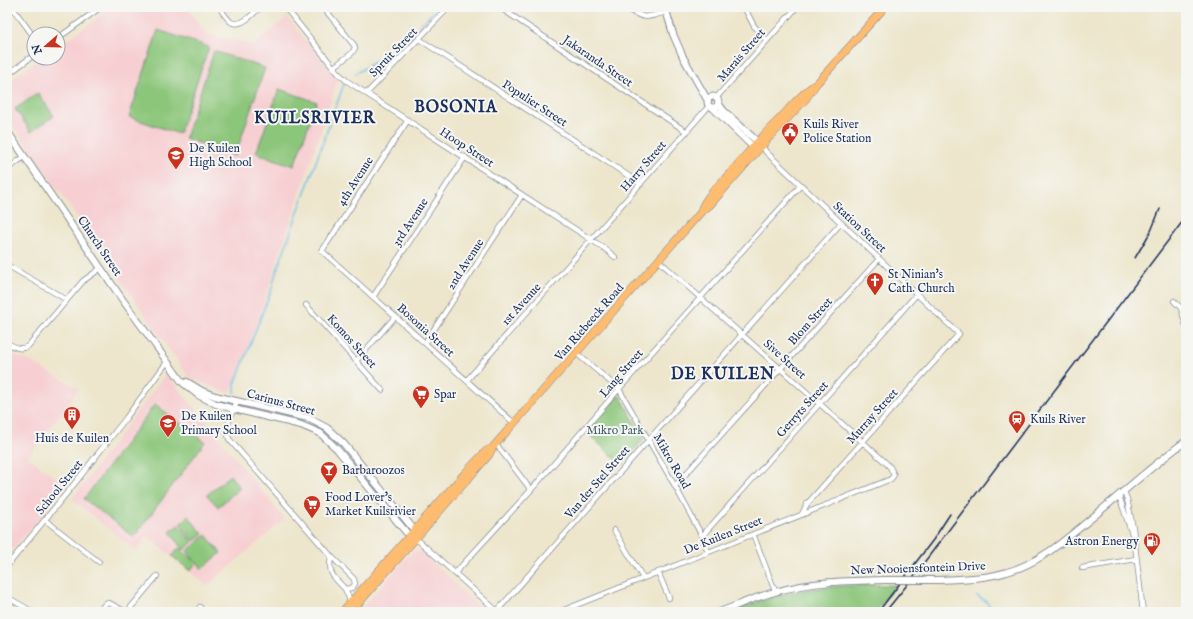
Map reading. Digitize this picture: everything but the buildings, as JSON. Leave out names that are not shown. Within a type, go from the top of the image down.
[{"type":"main road","name":"Van Riebeeck Road","points":[[351,612],[415,537],[465,473],[486,451],[495,445],[701,212],[703,206],[714,192],[805,100],[883,8]]},
{"type":"main road","name":"Van Riebeeck Road","points":[[342,612],[415,537]]},
{"type":"street","points":[[12,7],[26,26]]},
{"type":"street","points":[[219,7],[230,21],[235,23],[242,22],[260,7]]},
{"type":"street","name":"Hoop Street","points":[[285,7],[347,81],[465,157],[615,257]]},
{"type":"street","points":[[323,7],[354,44],[355,48],[352,53],[334,67]]},
{"type":"street","name":"Spruit Street","points":[[367,93],[449,7]]},
{"type":"street","name":"Jakaranda Street","points":[[499,7],[687,132]]},
{"type":"street","points":[[624,7],[643,18],[648,18],[665,10],[683,57],[695,78],[713,102],[759,147]]},
{"type":"street","points":[[744,7],[754,26],[767,40]]},
{"type":"street","name":"Marais Street","points":[[713,102],[797,7]]},
{"type":"street","points":[[66,32],[99,8]]},
{"type":"street","name":"Populier Street","points":[[419,39],[641,184]]},
{"type":"street","points":[[7,75],[26,61]]},
{"type":"street","name":"Harry Street","points":[[591,240],[713,102]]},
{"type":"street","name":"4th Avenue","points":[[323,253],[323,249],[408,120]]},
{"type":"street","name":"Church Street","points":[[7,131],[101,268],[182,382],[198,395],[212,402],[234,409]]},
{"type":"street","name":"Station Street","points":[[759,147],[801,184],[959,334]]},
{"type":"street","points":[[7,169],[24,157]]},
{"type":"street","name":"3rd Avenue","points":[[373,297],[465,157]]},
{"type":"street","name":"Lang Street","points":[[455,573],[531,490],[801,184]]},
{"type":"street","name":"2nd Avenue","points":[[425,344],[522,195]]},
{"type":"street","name":"Van der Stel Street","points":[[498,611],[648,439],[841,223]]},
{"type":"street","name":"1st Avenue","points":[[467,380],[591,240]]},
{"type":"street","name":"Bosonia Street","points":[[323,253],[514,423]]},
{"type":"street","name":"Blom Street","points":[[675,486],[879,259]]},
{"type":"street","name":"Sive Street","points":[[658,260],[862,441],[890,467],[894,475]]},
{"type":"street","points":[[7,265],[67,300]]},
{"type":"street","points":[[7,343],[15,348],[26,348],[83,281],[101,268]]},
{"type":"street","name":"Gerryts Street","points":[[702,536],[917,294]]},
{"type":"street","points":[[1174,300],[1181,308],[1186,324]]},
{"type":"street","name":"Komos Street","points":[[306,305],[382,390]]},
{"type":"street","points":[[356,361],[395,317]]},
{"type":"street","name":"Murray Street","points":[[802,514],[807,504],[959,334]]},
{"type":"street","name":"Mikro Road","points":[[576,353],[619,389],[675,486],[702,536],[708,552]]},
{"type":"street","name":"School Street","points":[[7,566],[126,418],[167,362]]},
{"type":"street","name":"Church Street","points":[[175,372],[188,383],[202,391],[237,402]]},
{"type":"street","points":[[237,402],[227,428],[229,439],[331,556],[354,579],[354,586],[349,590],[345,589]]},
{"type":"street","name":"Carinus Street","points":[[237,402],[308,418],[327,428],[344,444],[415,537]]},
{"type":"street","name":"Carinus Street","points":[[234,409],[305,426],[325,437],[415,537],[498,611]]},
{"type":"street","name":"New Nooiensfontein Drive","points":[[720,612],[775,591],[818,583],[886,580],[935,580],[987,577],[1009,572],[1028,565],[1044,556],[1186,441]]},
{"type":"street","points":[[495,445],[531,490]]},
{"type":"street","name":"De Kuilen Street","points":[[559,612],[891,478],[894,475]]},
{"type":"street","points":[[1121,494],[1134,539],[1143,612]]},
{"type":"street","points":[[45,520],[99,562]]},
{"type":"street","points":[[614,530],[643,578]]},
{"type":"street","points":[[752,534],[775,591]]},
{"type":"street","points":[[331,556],[330,571],[345,589],[349,598],[349,604]]},
{"type":"street","points":[[1082,568],[1136,559]]},
{"type":"street","points":[[658,572],[669,598]]},
{"type":"street","points":[[98,612],[106,603],[126,612],[157,576]]},
{"type":"street","points":[[7,597],[33,612]]},
{"type":"street","points":[[196,612],[200,607]]},
{"type":"shaded area","name":"De Kuilen High School","points":[[113,7],[186,7],[207,34],[254,45],[287,17],[338,79],[259,317],[230,394],[190,379],[7,117],[7,82],[30,66],[66,66],[66,40]]},
{"type":"shaded area","points":[[7,348],[14,355],[24,358],[79,389],[28,457],[67,486],[56,491],[48,501],[51,505],[7,556]]},
{"type":"shaded area","name":"De Kuilen Primary School","points":[[164,376],[169,377],[285,519],[207,586],[147,536],[136,551],[72,499]]},
{"type":"shaded area","points":[[418,550],[484,612],[358,612],[412,551]]},
{"type":"green space","points":[[158,30],[209,47],[179,134],[129,117]]},
{"type":"green space","points":[[214,51],[265,68],[235,156],[185,138]]},
{"type":"green space","points":[[279,89],[317,102],[294,166],[256,153]]},
{"type":"green space","points":[[38,93],[54,116],[31,132],[15,109]]},
{"type":"green space","name":"Mikro Park","points":[[616,396],[621,397],[644,439],[622,465],[585,431]]},
{"type":"green space","points":[[155,404],[205,442],[134,537],[84,499]]},
{"type":"green space","points":[[230,475],[240,488],[218,507],[207,495]]},
{"type":"green space","points":[[188,516],[203,534],[194,541],[180,524]]},
{"type":"green space","points":[[178,525],[193,542],[184,550],[170,532]]},
{"type":"green space","points":[[206,535],[221,553],[202,569],[197,562],[190,571],[172,556],[179,548],[195,561],[187,551]]},
{"type":"green space","points":[[896,585],[875,612],[732,612],[767,599],[803,590],[845,586]]},
{"type":"waterway","points":[[355,74],[383,57],[415,34],[420,25],[439,7]]},
{"type":"waterway","points":[[235,393],[235,384],[272,288],[344,84]]},
{"type":"waterway","points":[[977,596],[987,602],[993,612]]},
{"type":"railway","points":[[1135,258],[1151,231],[1160,209]]},
{"type":"railway","points":[[885,612],[1186,217]]},
{"type":"railway","points":[[878,612],[933,540],[950,514]]},
{"type":"place","name":"Kuils River Police Station","points":[[790,146]]},
{"type":"place","name":"De Kuilen High School","points":[[176,170]]},
{"type":"place","name":"St Ninian's Cath. Church","points":[[875,296]]},
{"type":"place","name":"Spar","points":[[421,409]]},
{"type":"place","name":"Huis de Kuilen","points":[[72,430]]},
{"type":"place","name":"Kuils River","points":[[1017,434]]},
{"type":"place","name":"De Kuilen Primary School","points":[[168,438]]},
{"type":"place","name":"Barbaroozos","points":[[329,485]]},
{"type":"place","name":"Food Lover's Market Kuilsrivier","points":[[312,519]]},
{"type":"place","name":"Astron Energy","points":[[1152,556]]},
{"type":"district","name":"BOSONIA","points":[[456,106]]},
{"type":"district","name":"KUILSRIVIER","points":[[315,117]]},
{"type":"district","name":"DE KUILEN","points":[[723,373]]}]
